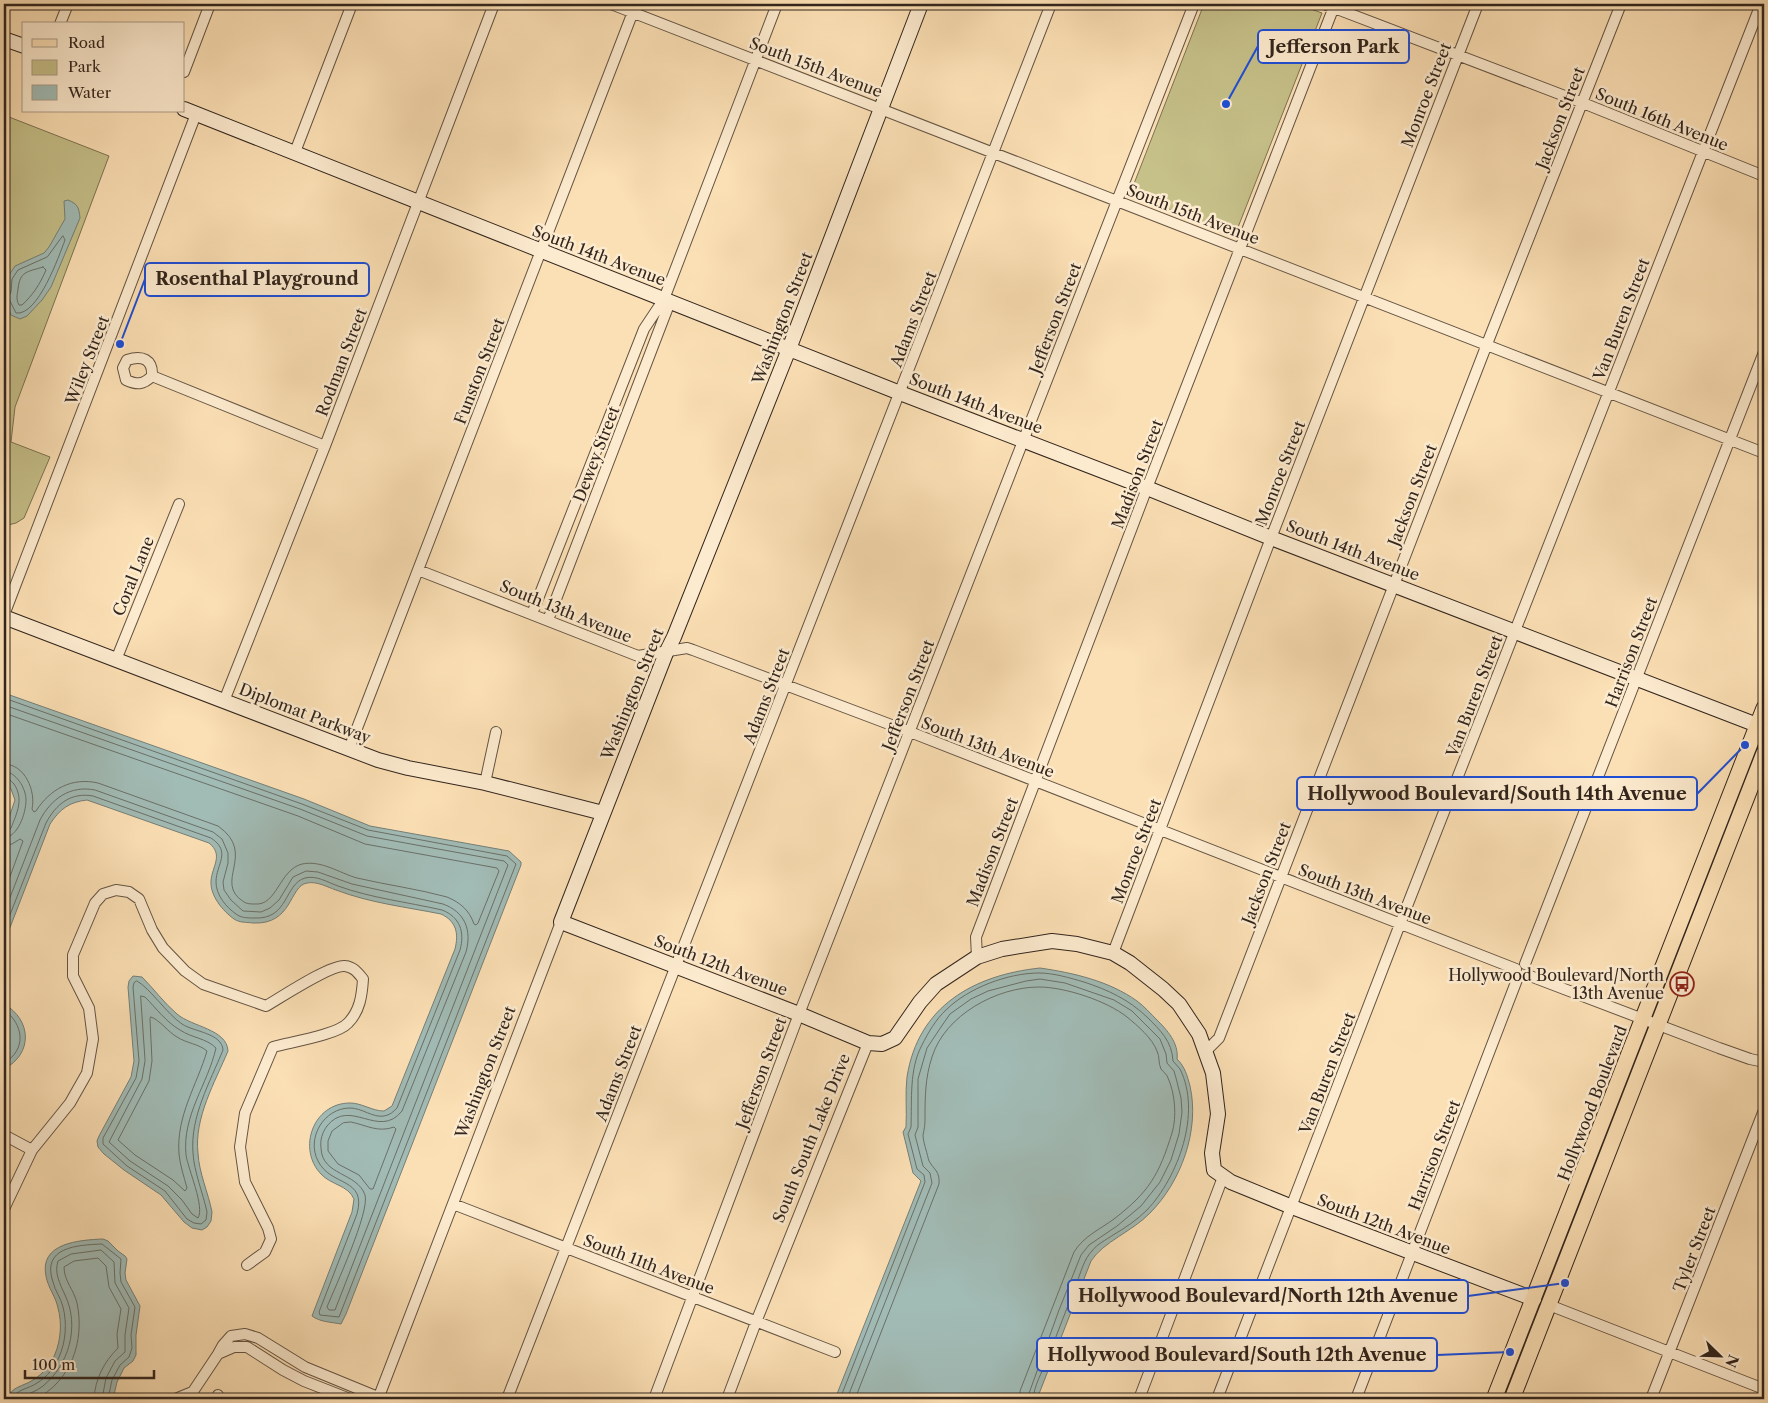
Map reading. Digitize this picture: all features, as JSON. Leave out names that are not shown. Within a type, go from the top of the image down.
[{"type":"main road","name":"Hollywood Boulevard","points":[[1494,1399],[1764,708]]},
{"type":"main road","name":"Hollywood Boulevard","points":[[1512,1399],[1764,753]]},
{"type":"street","points":[[61,22],[68,4]]},
{"type":"street","points":[[185,69],[210,4]]},
{"type":"street","points":[[295,152],[352,4]]},
{"type":"street","name":"Rodman Street","points":[[224,701],[325,446],[494,4]]},
{"type":"street","name":"South 15th Avenue","points":[[611,4],[635,8],[755,60],[1764,453]]},
{"type":"street","name":"Dewey Street","points":[[532,614],[644,329],[664,299],[777,4]]},
{"type":"street","name":"Washington Street","points":[[378,1398],[603,813],[789,349],[921,4]]},
{"type":"street","name":"Adams Street","points":[[507,1399],[1052,4]]},
{"type":"street","name":"Jefferson Street","points":[[654,1399],[694,1298],[799,1014],[1194,4]]},
{"type":"street","name":"Monroe Street","points":[[1112,953],[1478,4]]},
{"type":"street","name":"Jackson Street","points":[[1206,1051],[1218,1038],[1621,4]]},
{"type":"street","name":"Van Buren Street","points":[[1217,1399],[1400,924],[1761,4]]},
{"type":"street","name":"South 16th Avenue","points":[[1331,5],[1764,176]]},
{"type":"street","name":"Madison Street","points":[[977,957],[976,938],[1240,249],[1331,5]]},
{"type":"street","name":"Funston Street","points":[[349,749],[635,8]]},
{"type":"street","points":[[4,39],[22,45]]},
{"type":"street","name":"South 14th Avenue","points":[[190,111],[900,393],[1758,725]]},
{"type":"street","name":"Wiley Street","points":[[4,616],[190,111]]},
{"type":"street","name":"Dewey Street","points":[[548,620],[668,307],[664,299]]},
{"type":"street","name":"Harrison Street","points":[[1356,1399],[1520,970],[1637,678],[1764,352]]},
{"type":"street","points":[[152,376],[325,446]]},
{"type":"street","name":"Coral Lane","points":[[116,660],[179,504]]},
{"type":"street","name":"South 13th Avenue","points":[[418,570],[638,656],[666,653],[687,648],[693,650],[910,732],[1520,970]]},
{"type":"street","name":"Diplomat Parkway","points":[[4,616],[378,760],[408,768],[485,783],[603,813]]},
{"type":"street","points":[[485,783],[496,732]]},
{"type":"street","points":[[4,1209],[32,1150],[70,1103],[87,1074],[93,1039],[89,1008],[73,976],[74,955],[95,902],[103,894],[116,890],[129,892],[139,899],[152,930],[163,948],[185,971],[203,984],[266,1006],[330,969],[344,965],[354,969],[363,979],[361,999],[348,1024],[335,1032],[273,1047],[245,1113],[240,1147],[245,1182],[268,1228],[271,1239],[265,1252],[247,1265]]},
{"type":"street","name":"South 12th Avenue","points":[[561,922],[799,1014],[868,1043]]},
{"type":"street","name":"South South Lake Drive","points":[[727,1399],[868,1043],[882,1044],[895,1038],[920,1002],[936,984],[977,957],[1002,948],[1052,941],[1086,946],[1112,953],[1150,977],[1179,1004],[1200,1034],[1213,1073],[1218,1114],[1212,1154],[1214,1170],[1223,1177]]},
{"type":"street","points":[[1520,970],[1525,979],[1530,976],[1750,1059],[1764,1062]]},
{"type":"street","points":[[1750,1059],[1764,1068]]},
{"type":"street","name":"Tyler Street","points":[[1651,1399],[1764,1110]]},
{"type":"street","points":[[4,1135],[32,1150]]},
{"type":"street","points":[[1139,1399],[1223,1177]]},
{"type":"street","name":"South 12th Avenue","points":[[1223,1177],[1292,1207],[1534,1299]]},
{"type":"street","name":"South 11th Avenue","points":[[453,1204],[835,1352]]},
{"type":"street","points":[[1548,1305],[1764,1389]]},
{"type":"street","points":[[175,1399],[190,1397],[222,1345],[231,1336],[245,1334],[250,1334],[305,1367],[378,1398]]},
{"type":"street","points":[[218,1354],[234,1347],[247,1347],[304,1381],[350,1399]]},
{"type":"green space","points":[[1204,4],[1297,4],[1322,13],[1235,235],[1130,194]]},
{"type":"green space","points":[[4,115],[109,156],[15,407],[11,442],[50,457],[24,518],[16,523],[4,526]]},
{"type":"water","points":[[68,200],[77,207],[80,218],[51,287],[27,316],[20,319],[11,315],[5,299],[7,278],[15,266],[44,253],[49,247],[65,219],[64,201]]},
{"type":"water","points":[[4,693],[304,799],[370,826],[509,851],[521,862],[341,1324],[322,1321],[312,1316],[352,1212],[354,1199],[344,1188],[325,1178],[314,1164],[310,1152],[313,1129],[318,1119],[326,1111],[337,1105],[354,1103],[384,1111],[392,1106],[455,949],[457,938],[453,924],[441,914],[375,901],[314,883],[307,883],[301,886],[283,912],[276,918],[266,922],[239,921],[230,916],[215,898],[211,881],[216,861],[216,852],[209,843],[87,800],[75,802],[66,807],[57,814],[50,824],[4,943],[4,832],[15,800],[11,789],[4,780]]},
{"type":"water","points":[[1040,968],[1066,972],[1115,988],[1137,1001],[1172,1037],[1177,1059],[1184,1068],[1188,1078],[1192,1103],[1190,1137],[1179,1171],[1171,1186],[1150,1213],[1110,1242],[1091,1261],[1037,1399],[835,1399],[921,1181],[913,1173],[903,1132],[906,1127],[907,1077],[913,1052],[923,1031],[937,1013],[953,998],[993,978]]},
{"type":"water","points":[[133,976],[142,977],[177,1014],[222,1038],[228,1051],[207,1100],[199,1127],[199,1160],[212,1212],[211,1221],[202,1230],[192,1228],[184,1222],[161,1195],[124,1170],[98,1147],[97,1141],[99,1136],[131,1077],[134,1061],[128,987],[129,981]]},
{"type":"water","points":[[4,1004],[20,1019],[25,1037],[20,1055],[4,1069]]},
{"type":"water","points":[[103,1239],[108,1241],[127,1259],[126,1280],[140,1306],[136,1335],[136,1355],[133,1361],[124,1368],[117,1382],[113,1399],[7,1399],[15,1389],[37,1378],[43,1372],[57,1349],[60,1337],[60,1319],[57,1304],[46,1276],[45,1265],[49,1256],[55,1250],[73,1242]]},
{"type":"place","name":"Jefferson Park","points":[[1226,104]]},
{"type":"place","name":"Rosenthal Playground","points":[[120,344]]},
{"type":"place","name":"Hollywood Boulevard/South 14th Avenue","points":[[1745,745]]},
{"type":"place","name":"Hollywood Boulevard/North 13th Avenue","points":[[1682,984]]},
{"type":"place","name":"Hollywood Boulevard/North 12th Avenue","points":[[1565,1283]]},
{"type":"place","name":"Hollywood Boulevard/South 12th Avenue","points":[[1510,1352]]}]
